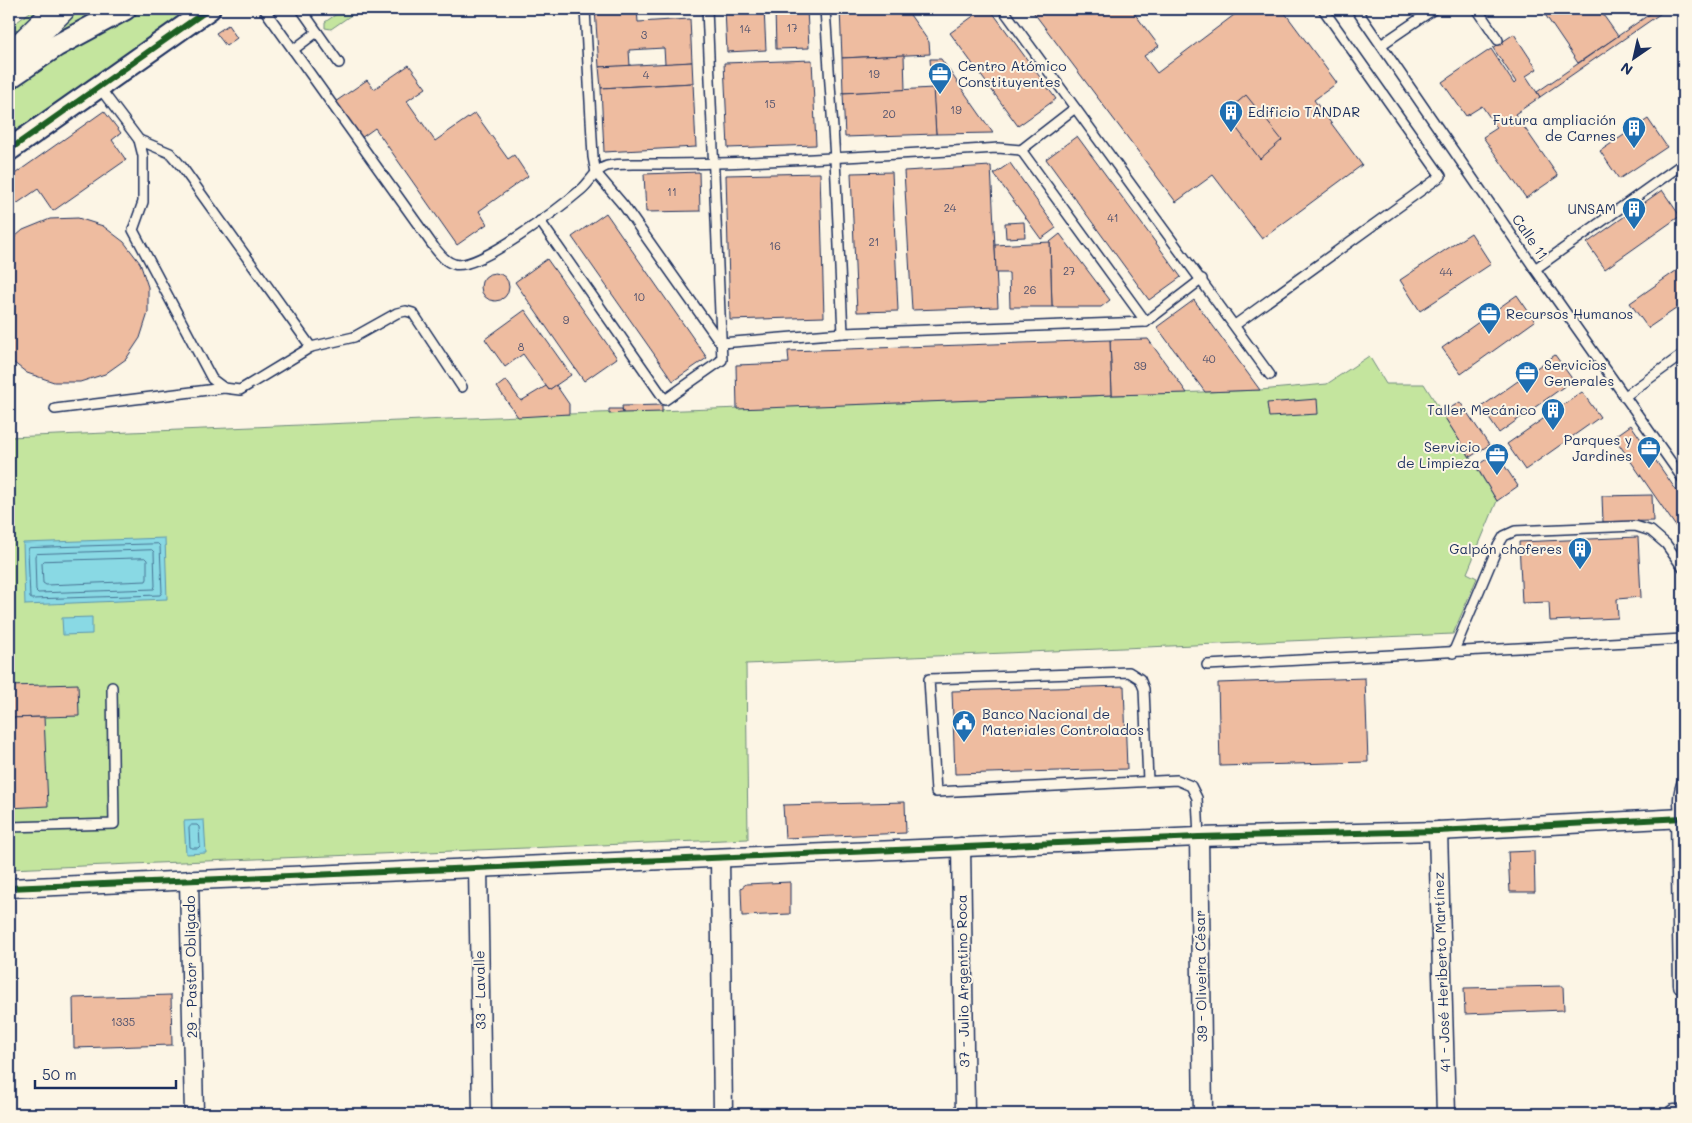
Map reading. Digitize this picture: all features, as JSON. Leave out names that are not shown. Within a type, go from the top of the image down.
[{"type":"highway","points":[[9,60],[60,9]]},
{"type":"street","points":[[9,78],[56,46],[124,9]]},
{"type":"street","points":[[9,150],[208,9]]},
{"type":"street","points":[[9,888],[1199,837],[1438,831],[1681,818],[1683,985]]},
{"type":"street","name":"41 - José Heriberto Martínez","points":[[1438,831],[1446,1114]]},
{"type":"street","name":"39 - Oliveira César","points":[[1199,837],[1203,1114]]},
{"type":"street","name":"37 - Julio Argentino Roca","points":[[962,847],[965,1114]]},
{"type":"street","points":[[720,858],[723,1114]]},
{"type":"street","name":"33 - Lavalle","points":[[478,867],[482,1114]]},
{"type":"street","name":"29 - Pastor Obligado","points":[[189,880],[194,1114]]},
{"type":"street","points":[[1674,1114],[1683,1114]]},
{"type":"lane","points":[[264,9],[434,247],[444,259],[454,264],[465,265],[489,255],[570,200],[587,185],[596,173],[606,166],[835,159],[998,148],[1021,150],[1075,108]]},
{"type":"lane","points":[[301,9],[339,63]]},
{"type":"lane","points":[[585,9],[593,157],[596,173],[624,206],[721,343]]},
{"type":"lane","points":[[540,220],[665,400],[722,360],[712,163],[707,9]]},
{"type":"lane","points":[[825,9],[835,159],[843,333]]},
{"type":"lane","points":[[1003,9],[1202,279],[1270,375]]},
{"type":"lane","points":[[1235,325],[1441,176],[1323,9]]},
{"type":"lane","name":"Calle 11","points":[[1356,9],[1624,397],[1683,479]]},
{"type":"lane","points":[[1381,46],[1434,9]]},
{"type":"lane","points":[[1477,9],[1498,40]]},
{"type":"lane","points":[[293,50],[317,32]]},
{"type":"lane","points":[[98,86],[139,140],[143,156],[143,202],[133,230],[212,379],[224,388]]},
{"type":"lane","points":[[139,140],[170,153],[182,167],[311,347]]},
{"type":"lane","points":[[1021,150],[1146,322]]},
{"type":"lane","points":[[1535,269],[1678,167]]},
{"type":"lane","points":[[721,343],[843,333],[1146,322],[1202,279]]},
{"type":"lane","points":[[55,409],[224,388],[240,390],[311,347],[354,337],[397,312],[406,311],[413,314],[462,387]]},
{"type":"lane","points":[[1624,397],[1683,354]]},
{"type":"lane","points":[[1453,653],[1498,546],[1504,536],[1515,531],[1635,526],[1651,531],[1666,544],[1683,568]]},
{"type":"lane","points":[[1207,665],[1683,639]]},
{"type":"lane","points":[[1148,781],[1144,689],[1140,679],[1129,672],[929,679],[936,792],[1177,780],[1191,786],[1197,798],[1199,837]]},
{"type":"lane","points":[[9,827],[114,824],[112,687]]},
{"type":"lane","points":[[1681,818],[1677,801],[1683,780]]},
{"type":"green space","points":[[34,9],[46,9],[9,45],[9,28]]},
{"type":"green space","points":[[74,9],[104,9],[51,36],[47,33]]},
{"type":"green space","points":[[147,9],[191,9],[9,139],[9,87],[36,69]]},
{"type":"green space","points":[[344,9],[360,9],[331,29],[325,28],[325,22]]},
{"type":"green space","points":[[1369,356],[1386,384],[1424,384],[1497,501],[1467,573],[1477,578],[1453,634],[746,664],[748,839],[9,869],[9,437],[569,414],[1260,390],[1327,384]]},
{"type":"water","points":[[165,538],[167,599],[25,605],[23,543]]},
{"type":"water","points":[[92,617],[92,634],[63,635],[62,618]]},
{"type":"water","points":[[204,820],[206,853],[186,854],[184,821]]},
{"type":"building","points":[[595,9],[637,9],[638,22],[690,19],[692,62],[665,64],[664,48],[629,50],[630,66],[599,67]]},
{"type":"building","points":[[725,9],[764,9],[766,50],[727,52]]},
{"type":"building","points":[[775,9],[807,9],[809,48],[776,49]]},
{"type":"building","points":[[840,9],[906,9],[929,42],[930,54],[842,58]]},
{"type":"building","points":[[983,9],[990,9],[1056,99],[1018,126],[950,33]]},
{"type":"building","name":"Edificio TANDAR","points":[[1031,9],[1131,9],[1159,46],[1144,56],[1157,73],[1242,9],[1282,9],[1337,83],[1314,100],[1362,165],[1262,239],[1213,175],[1176,202]]},
{"type":"building","points":[[1391,9],[1402,9],[1395,14]]},
{"type":"building","points":[[1550,9],[1599,9],[1618,36],[1578,63],[1544,13]]},
{"type":"building","points":[[1657,9],[1667,9],[1540,97],[1537,92]]},
{"type":"building","points":[[228,25],[237,38],[226,46],[216,33]]},
{"type":"building","points":[[1514,34],[1537,69],[1526,76],[1540,97],[1515,114],[1558,176],[1526,198],[1483,137],[1497,128],[1482,106],[1466,116],[1442,82],[1491,49],[1514,84],[1516,82],[1493,48]]},
{"type":"building","points":[[904,55],[905,90],[843,93],[842,58]]},
{"type":"building","points":[[930,59],[941,59],[993,133],[936,134]]},
{"type":"building","points":[[812,60],[816,145],[728,148],[724,63]]},
{"type":"building","points":[[692,62],[693,83],[601,88],[599,67]]},
{"type":"building","points":[[409,65],[426,88],[407,101],[435,141],[475,113],[508,159],[514,155],[528,176],[479,211],[487,224],[457,245],[375,128],[361,138],[335,102],[367,80],[374,89]]},
{"type":"building","points":[[693,83],[696,147],[604,152],[601,88]]},
{"type":"building","points":[[933,88],[936,134],[845,137],[843,93]]},
{"type":"building","points":[[1246,95],[1282,140],[1260,159],[1225,113]]},
{"type":"building","points":[[104,111],[121,133],[112,140],[126,160],[53,211],[38,189],[9,209],[9,178]]},
{"type":"building","name":"Futura ampliación de Carnes","points":[[1648,119],[1667,147],[1619,179],[1600,151]]},
{"type":"building","points":[[1077,136],[1181,277],[1149,300],[1046,159]]},
{"type":"building","points":[[1010,163],[1056,228],[1041,239],[994,174]]},
{"type":"building","points":[[991,166],[998,307],[912,310],[904,171]]},
{"type":"building","points":[[699,172],[700,211],[646,212],[644,174]]},
{"type":"building","points":[[892,172],[898,311],[857,312],[851,173]]},
{"type":"building","points":[[820,173],[824,317],[730,320],[726,175]]},
{"type":"building","name":"UNSAM","points":[[1662,190],[1680,216],[1605,269],[1587,243]]},
{"type":"building","points":[[606,213],[707,358],[673,381],[572,237]]},
{"type":"building","points":[[78,218],[103,226],[124,242],[140,263],[148,287],[148,313],[140,338],[126,359],[105,374],[80,382],[54,382],[27,373],[9,359],[9,242],[23,230],[50,219]]},
{"type":"building","points":[[1024,222],[1025,237],[1006,238],[1005,223]]},
{"type":"building","points":[[1471,233],[1491,264],[1420,311],[1400,280]]},
{"type":"building","points":[[1060,234],[1110,300],[1101,307],[1052,307],[1050,242]]},
{"type":"building","points":[[1050,242],[1052,307],[1010,307],[1009,273],[996,273],[995,245]]},
{"type":"building","points":[[547,259],[617,358],[584,381],[515,282]]},
{"type":"building","points":[[1683,266],[1683,304],[1648,328],[1630,303]]},
{"type":"building","points":[[495,273],[505,277],[509,287],[505,297],[495,301],[485,297],[481,287],[485,277]]},
{"type":"building","name":"Recursos Humanos","points":[[1517,295],[1535,321],[1461,374],[1442,348]]},
{"type":"building","points":[[1194,300],[1260,390],[1205,392],[1157,327]]},
{"type":"building","points":[[525,310],[571,375],[549,390],[523,354],[505,367],[485,339]]},
{"type":"building","points":[[1148,339],[1187,393],[1112,395],[1110,340]]},
{"type":"building","points":[[1110,340],[1112,395],[737,409],[736,365],[789,363],[788,351]]},
{"type":"building","name":"Servicios Generales","points":[[1555,355],[1573,380],[1499,433],[1481,407]]},
{"type":"building","points":[[1683,376],[1683,387],[1678,380]]},
{"type":"building","points":[[506,380],[521,401],[546,386],[549,390],[556,385],[569,404],[569,414],[518,417],[497,387]]},
{"type":"building","name":"Taller Mecánico","points":[[1582,392],[1600,417],[1525,470],[1507,444]]},
{"type":"building","points":[[1317,399],[1318,414],[1269,417],[1267,403]]},
{"type":"building","points":[[1460,402],[1489,445],[1470,457],[1442,413]]},
{"type":"building","points":[[662,405],[662,412],[623,413],[622,406]]},
{"type":"building","points":[[609,409],[622,409],[623,413],[609,414]]},
{"type":"building","name":"Parques y Jardines","points":[[1631,425],[1683,500],[1683,528],[1679,531],[1614,437]]},
{"type":"building","name":"Servicio de Limpieza","points":[[1496,453],[1518,486],[1497,501],[1476,466]]},
{"type":"building","points":[[1652,495],[1653,521],[1603,522],[1602,496]]},
{"type":"building","name":"Galpón choferes","points":[[1638,537],[1641,597],[1617,599],[1618,618],[1550,621],[1549,602],[1522,603],[1519,542]]},
{"type":"building","points":[[1678,665],[1683,665],[1683,691],[1679,691]]},
{"type":"building","points":[[1365,678],[1368,762],[1220,766],[1218,683]]},
{"type":"building","points":[[78,684],[79,716],[9,718],[9,686]]},
{"type":"building","points":[[1124,686],[1127,769],[955,774],[952,691]]},
{"type":"building","points":[[44,717],[48,806],[9,808],[9,718]]},
{"type":"building","points":[[905,802],[906,833],[785,838],[783,805]]},
{"type":"building","points":[[1534,851],[1535,892],[1510,892],[1508,852]]},
{"type":"building","points":[[790,882],[790,914],[742,916],[741,888],[746,884]]},
{"type":"building","points":[[1563,986],[1564,1010],[1465,1014],[1464,988]]},
{"type":"building","points":[[171,995],[172,1045],[74,1048],[73,998]]},
{"type":"cycle path","points":[[9,150],[209,9]]},
{"type":"cycle path","points":[[9,888],[1199,837],[1438,831],[1683,818]]},
{"type":"place","name":"Centro Atómico Constituyentes","points":[[940,95]]},
{"type":"place","name":"Edificio TANDAR","points":[[1231,133]]},
{"type":"place","name":"Futura ampliación de Carnes","points":[[1634,149]]},
{"type":"place","name":"UNSAM","points":[[1634,230]]},
{"type":"place","name":"Recursos Humanos","points":[[1489,335]]},
{"type":"place","name":"Servicios Generales","points":[[1527,394]]},
{"type":"place","name":"Taller Mecánico","points":[[1553,431]]},
{"type":"place","name":"Parques y Jardines","points":[[1649,469]]},
{"type":"place","name":"Servicio de Limpieza","points":[[1497,476]]},
{"type":"place","name":"Galpón choferes","points":[[1580,570]]},
{"type":"place","name":"Banco Nacional de Materiales Controlados","points":[[964,743]]}]
